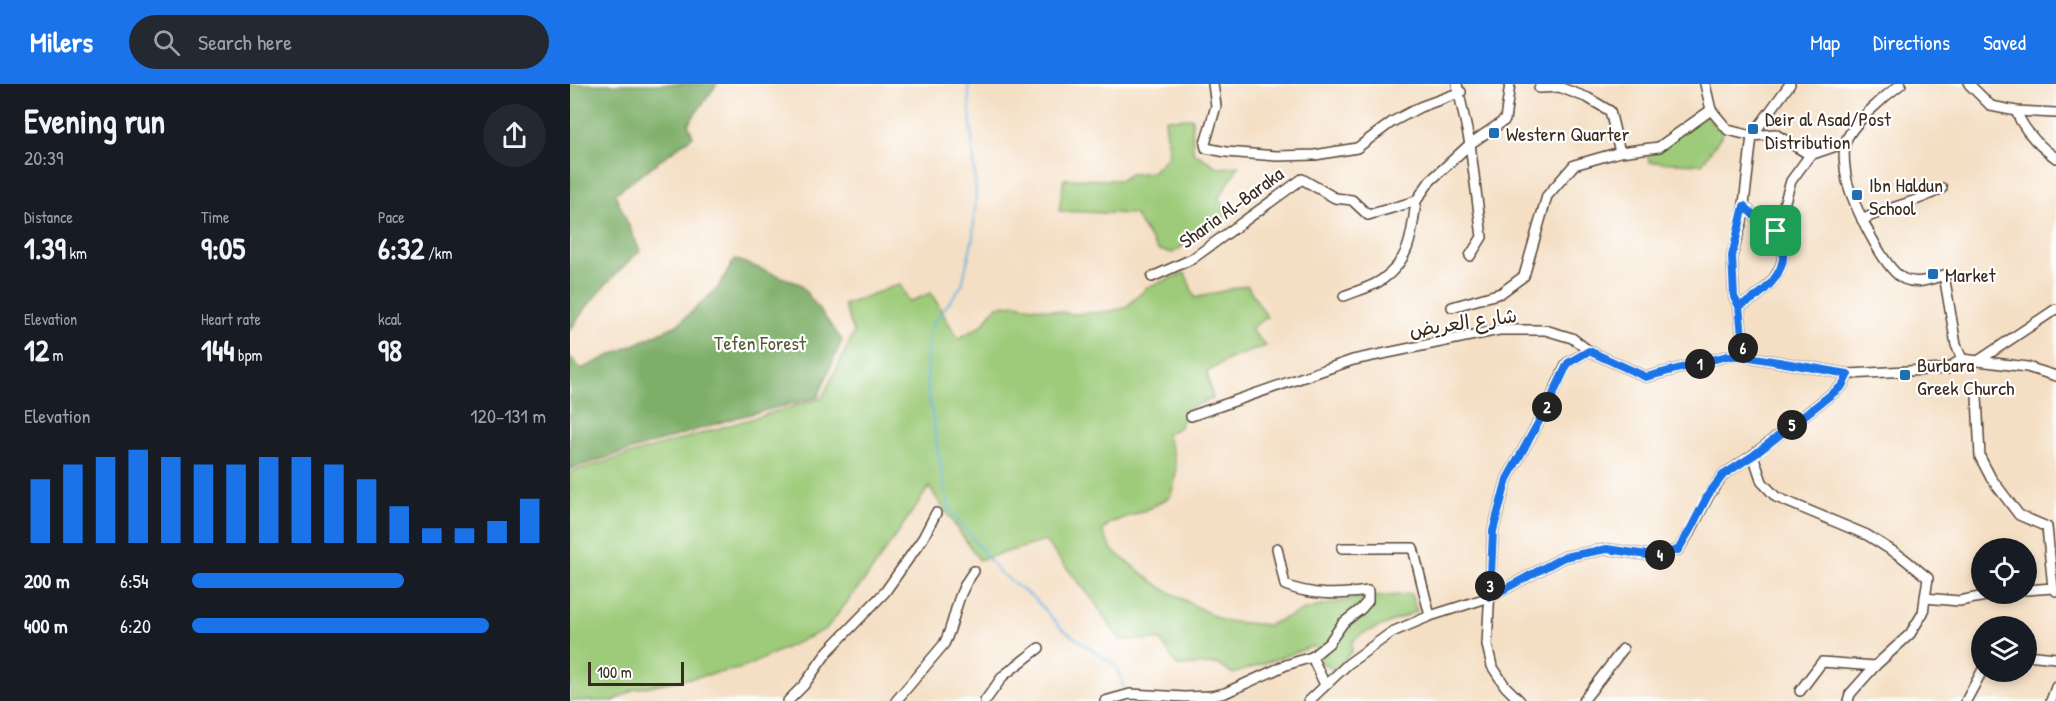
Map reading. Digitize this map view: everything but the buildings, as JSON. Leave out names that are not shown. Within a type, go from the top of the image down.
[{"type":"street","points":[[1213,84],[1216,106],[1205,144],[1206,148],[1277,156],[1315,155],[1357,148],[1402,117],[1459,88],[1470,144],[1482,237],[1470,256]]},
{"type":"street","points":[[1344,296],[1383,280],[1406,255],[1412,235],[1416,201],[1430,182],[1470,144],[1505,120],[1510,84]]},
{"type":"street","points":[[1705,84],[1711,110],[1728,130],[1752,136],[1775,134],[1810,155]]},
{"type":"street","points":[[1744,356],[1739,306],[1734,297],[1732,256],[1744,206],[1752,136],[1790,84]]},
{"type":"street","points":[[1776,231],[1791,181],[1810,155],[1845,143],[1864,115],[1901,84]]},
{"type":"street","points":[[1969,84],[1990,106],[2016,111],[2056,113]]},
{"type":"street","points":[[1539,88],[1558,87],[1588,98],[1610,111],[1620,152]]},
{"type":"street","points":[[1452,307],[1501,293],[1524,276],[1547,196],[1574,165],[1620,152],[1659,147],[1711,110]]},
{"type":"street","points":[[2016,111],[2028,132],[2042,148],[2056,158]]},
{"type":"street","points":[[1845,143],[1847,179],[1862,220],[1887,261],[1903,279],[1919,282],[1944,275],[1956,345],[1962,359]]},
{"type":"street","name":"Sharia Al-Baraka","points":[[1152,278],[1192,260],[1302,179],[1335,198],[1352,200],[1368,216],[1416,201]]},
{"type":"street","points":[[1862,220],[1877,212],[1926,198],[1942,189]]},
{"type":"street","points":[[1739,306],[1751,301],[1766,290],[1777,275],[1783,245],[1776,231],[1744,206]]},
{"type":"street","points":[[1978,361],[2056,309]]},
{"type":"street","name":"شارع العريض","points":[[1191,416],[1353,360],[1499,330],[1545,330],[1572,338],[1589,351],[1646,377],[1727,356],[1744,356],[1848,374],[1947,369],[1962,359],[2027,367],[2056,375]]},
{"type":"street","points":[[1520,701],[1505,686],[1492,666],[1487,645],[1493,531],[1507,479],[1547,407],[1568,363],[1589,351]]},
{"type":"street","points":[[1310,701],[1348,664],[1392,632],[1430,616],[1490,597],[1564,557],[1607,549],[1654,556],[1678,550],[1708,495],[1723,475],[1754,455],[1842,386],[1848,374]]},
{"type":"street","points":[[1977,396],[1980,457],[1990,478],[2019,515],[2047,527],[2054,590],[2037,590]]},
{"type":"street","points":[[1754,455],[1762,482],[1776,497],[1867,535],[1902,557],[1928,578],[1923,613],[1910,634],[1875,666],[1850,694],[1848,701]]},
{"type":"street","points":[[788,701],[804,685],[828,651],[885,592],[923,538],[936,513]]},
{"type":"street","points":[[1105,701],[1130,694],[1194,696],[1225,693],[1286,665],[1312,657],[1329,643],[1343,623],[1368,601],[1368,591],[1311,594],[1285,585],[1277,548]]},
{"type":"street","points":[[1342,548],[1413,548],[1430,616]]},
{"type":"street","points":[[896,701],[944,644],[961,590],[974,571]]},
{"type":"street","points":[[1925,598],[1959,601],[1971,599]]},
{"type":"street","points":[[985,701],[1003,676],[1040,648]]},
{"type":"street","points":[[1583,701],[1623,649]]},
{"type":"street","points":[[2037,656],[2056,658]]},
{"type":"street","points":[[1312,657],[1325,685]]},
{"type":"street","points":[[1800,691],[1822,662],[1875,666]]},
{"type":"street","points":[[1966,701],[1976,682]]},
{"type":"street","points":[[2051,701],[2056,687]]},
{"type":"green space","points":[[570,84],[717,84],[688,124],[693,136],[615,194],[640,251],[602,288],[570,330]]},
{"type":"green space","points":[[1703,114],[1723,133],[1702,164],[1650,162],[1645,150],[1659,147]]},
{"type":"green space","points":[[1192,118],[1193,152],[1219,168],[1239,166],[1218,199],[1231,213],[1173,253],[1158,250],[1134,214],[1059,211],[1064,179],[1121,180],[1130,174],[1152,172],[1169,155],[1165,119]]},
{"type":"green space","name":"Tefen Forest","points":[[735,259],[800,284],[842,340],[818,397],[735,418],[570,469],[570,357],[581,369],[677,325],[717,289]]},
{"type":"green space","points":[[1185,273],[1195,298],[1247,285],[1267,317],[1250,329],[1266,346],[1229,359],[1207,372],[1213,399],[1185,409],[1180,427],[1166,434],[1176,465],[1170,497],[1148,509],[1110,523],[1102,531],[1113,551],[1162,588],[1223,621],[1268,625],[1305,610],[1349,599],[1411,594],[1417,611],[1362,634],[1351,643],[1352,651],[1333,671],[1328,665],[1323,666],[1314,646],[1233,674],[1217,664],[1177,666],[1161,640],[1120,640],[1093,600],[1045,541],[979,560],[929,487],[870,573],[826,629],[743,668],[634,689],[614,701],[570,701],[570,472],[822,398],[854,333],[844,305],[900,284],[909,302],[931,293],[958,339],[982,325],[997,306],[1016,304],[1072,314],[1106,312],[1125,308],[1148,287]]},
{"type":"waterway","points":[[968,84],[976,193],[973,237],[962,285],[930,328],[927,361],[927,384],[950,510],[999,572],[1035,599],[1061,628],[1116,666],[1126,693]]},
{"type":"place","name":"Deir al Asad/Post Distribution","points":[[1753,129]]},
{"type":"place","name":"Western Quarter","points":[[1494,133]]},
{"type":"place","name":"Ibn Haldun School","points":[[1857,195]]},
{"type":"place","name":"Market","points":[[1933,274]]},
{"type":"place","name":"Burbara Greek Church","points":[[1905,375]]},
{"type":"route","points":[[1776,231],[1744,206],[1732,256],[1734,297],[1739,306],[1744,356],[1848,374],[1842,386],[1754,455],[1723,475],[1708,495],[1678,550],[1654,556],[1607,549],[1564,557],[1490,597],[1493,531],[1507,479],[1547,407],[1568,363],[1589,351],[1646,377],[1689,368],[1727,356],[1744,356],[1739,306],[1751,301],[1766,290],[1777,275],[1783,245],[1776,231]]}]
